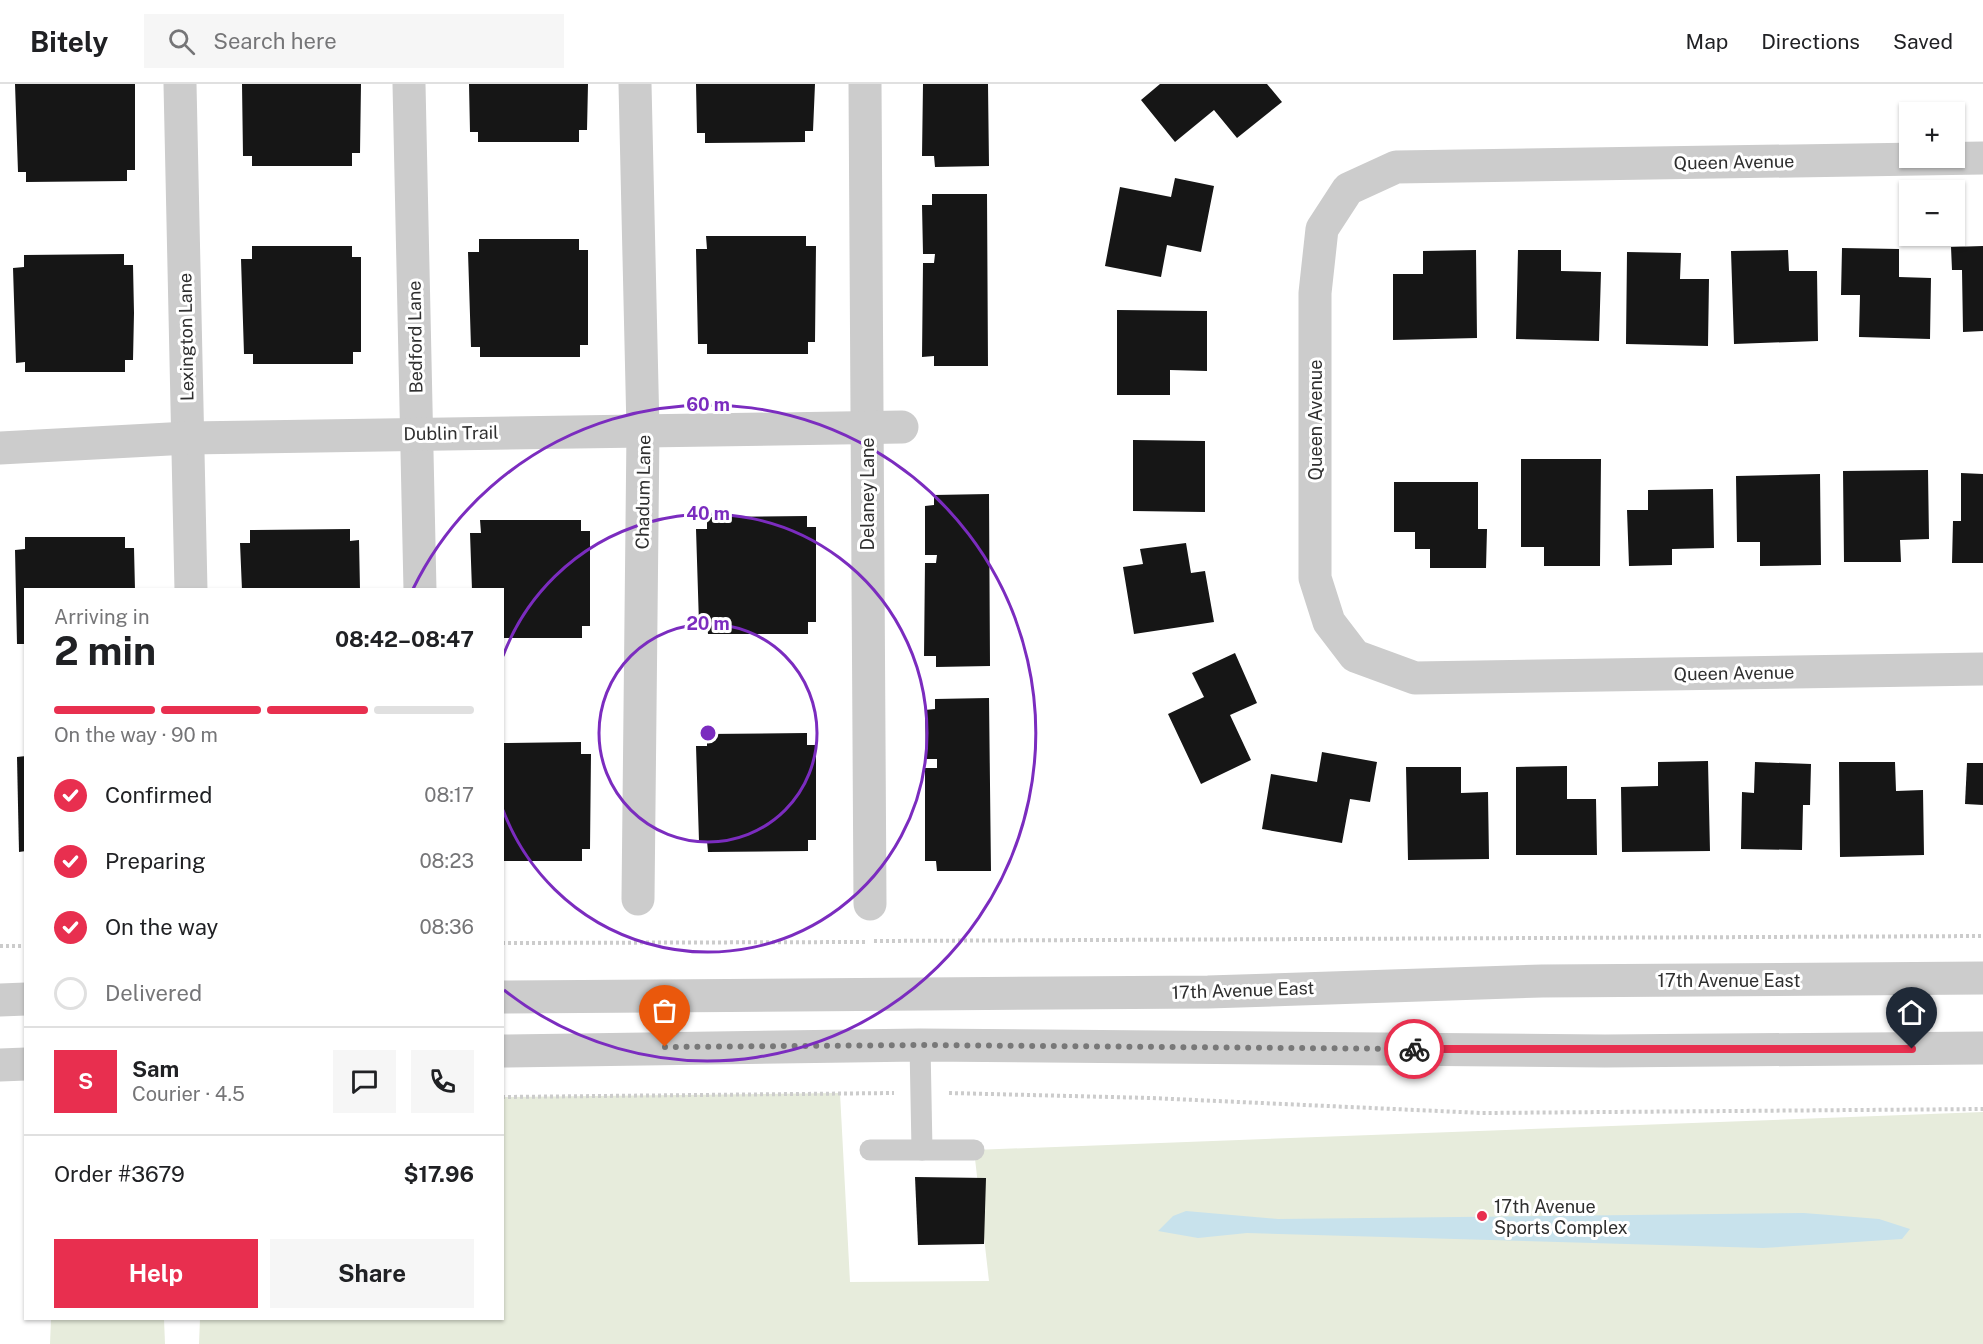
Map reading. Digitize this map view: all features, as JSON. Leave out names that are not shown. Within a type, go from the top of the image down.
[{"type":"street","name":"Lexington Lane","points":[[180,84],[190,588]]},
{"type":"street","name":"Bedford Lane","points":[[409,84],[420,588]]},
{"type":"street","name":"Chadum Lane","points":[[635,84],[643,430],[638,899]]},
{"type":"street","name":"Delaney Lane","points":[[865,84],[870,904]]},
{"type":"street","name":"Queen Avenue","points":[[1983,158],[1396,167],[1348,189],[1322,230],[1315,293],[1315,578],[1329,622],[1355,656],[1415,678],[1983,669]]},
{"type":"street","name":"Dublin Trail","points":[[0,448],[188,438],[902,427]]},
{"type":"street","name":"17th Avenue East","points":[[504,997],[1208,992],[1542,981],[1983,978]]},
{"type":"street","points":[[0,1000],[24,999]]},
{"type":"street","points":[[504,1051],[920,1045],[1593,1051],[1983,1048]]},
{"type":"street","points":[[0,1065],[24,1064]]},
{"type":"lane","points":[[920,1045],[922,1150]]},
{"type":"lane","points":[[870,1150],[974,1150]]},
{"type":"path","points":[[504,944],[1983,936]]},
{"type":"path","points":[[0,946],[24,946]]},
{"type":"path","points":[[504,1097],[921,1093],[1151,1098],[1482,1113],[1983,1109]]},
{"type":"green space","name":"17th Avenue Sports Complex","points":[[840,1093],[850,1282],[989,1281],[974,1150],[1983,1112],[1983,1344],[199,1344],[200,1320],[504,1320],[504,1097]]},
{"type":"green space","points":[[51,1320],[164,1320],[165,1344],[50,1344]]},
{"type":"water","points":[[1186,1211],[1278,1219],[1804,1213],[1879,1219],[1910,1229],[1902,1239],[1763,1248],[1247,1233],[1198,1238],[1158,1231],[1173,1216]]},
{"type":"building","points":[[15,84],[135,84],[135,170],[127,170],[127,181],[26,182],[26,172],[18,172]]},
{"type":"building","points":[[242,84],[361,84],[360,153],[352,153],[352,166],[252,166],[252,156],[243,156]]},
{"type":"building","points":[[469,84],[588,84],[587,130],[579,130],[579,142],[478,142],[478,132],[470,132]]},
{"type":"building","points":[[696,84],[815,84],[813,131],[805,131],[805,142],[705,143],[705,133],[697,133]]},
{"type":"building","points":[[923,84],[988,84],[989,166],[935,167],[934,156],[922,156]]},
{"type":"building","points":[[1160,84],[1267,84],[1282,102],[1237,138],[1214,110],[1175,142],[1141,100]]},
{"type":"building","points":[[1175,178],[1214,186],[1201,252],[1167,245],[1161,277],[1105,266],[1120,187],[1171,197]]},
{"type":"building","points":[[932,194],[987,194],[988,366],[934,366],[934,356],[922,357],[923,263],[934,263],[935,254],[923,254],[922,205],[932,205]]},
{"type":"building","points":[[706,236],[806,236],[806,246],[816,246],[815,342],[808,342],[808,354],[707,354],[707,344],[698,344],[696,249],[707,249]]},
{"type":"building","points":[[479,239],[579,239],[579,250],[588,250],[588,345],[580,345],[580,357],[480,357],[480,347],[471,347],[468,252],[479,252]]},
{"type":"building","points":[[252,246],[352,246],[352,257],[361,257],[361,352],[353,352],[353,364],[253,364],[253,354],[244,354],[241,259],[252,259]]},
{"type":"building","points":[[1983,246],[1983,331],[1963,332],[1962,270],[1952,270],[1951,247]]},
{"type":"building","points":[[1842,248],[1899,249],[1899,277],[1931,278],[1930,339],[1859,337],[1860,295],[1841,295]]},
{"type":"building","points":[[1476,250],[1477,338],[1393,340],[1393,274],[1423,274],[1423,251]]},
{"type":"building","points":[[1518,250],[1561,250],[1561,271],[1601,272],[1599,341],[1516,339]]},
{"type":"building","points":[[1788,250],[1789,271],[1817,271],[1818,341],[1734,344],[1731,251]]},
{"type":"building","points":[[1627,252],[1681,253],[1680,279],[1709,279],[1708,346],[1626,344]]},
{"type":"building","points":[[124,254],[124,265],[133,265],[134,313],[133,360],[125,360],[125,372],[25,372],[25,362],[16,363],[13,268],[24,267],[24,255]]},
{"type":"building","points":[[1117,310],[1207,311],[1207,371],[1170,370],[1170,395],[1117,395]]},
{"type":"building","points":[[1133,440],[1205,441],[1205,512],[1133,511]]},
{"type":"building","points":[[1521,459],[1601,459],[1600,566],[1544,566],[1544,547],[1521,547]]},
{"type":"building","points":[[1928,470],[1929,539],[1900,540],[1901,562],[1844,562],[1843,471]]},
{"type":"building","points":[[1961,473],[1983,474],[1983,563],[1952,563],[1953,521],[1961,521]]},
{"type":"building","points":[[1820,474],[1821,565],[1760,566],[1760,542],[1737,542],[1736,476]]},
{"type":"building","points":[[1394,482],[1478,482],[1478,529],[1487,529],[1486,568],[1430,568],[1430,549],[1415,549],[1415,532],[1394,532]]},
{"type":"building","points":[[1713,489],[1714,548],[1672,549],[1672,565],[1629,566],[1627,510],[1648,510],[1648,490]]},
{"type":"building","points":[[989,494],[990,666],[936,667],[936,656],[924,656],[925,563],[936,563],[937,555],[925,555],[925,506],[934,505],[934,495]]},
{"type":"building","points":[[807,516],[807,527],[816,527],[816,622],[808,622],[808,634],[708,634],[707,624],[699,624],[696,529],[707,529],[707,517]]},
{"type":"building","points":[[480,520],[581,520],[581,531],[590,531],[590,626],[582,626],[582,638],[504,638],[504,588],[472,588],[470,533],[481,533]]},
{"type":"building","points":[[350,529],[350,541],[359,540],[360,588],[242,588],[240,543],[250,543],[250,530]]},
{"type":"building","points":[[25,537],[125,537],[125,548],[134,548],[135,588],[24,588],[24,644],[17,644],[15,550],[25,549]]},
{"type":"building","points":[[1186,543],[1191,573],[1205,571],[1214,622],[1134,634],[1123,567],[1143,564],[1140,549]]},
{"type":"building","points":[[1235,653],[1257,703],[1230,715],[1251,760],[1201,784],[1168,714],[1204,697],[1192,673]]},
{"type":"building","points":[[989,698],[991,871],[937,871],[936,861],[925,861],[925,768],[937,768],[937,759],[926,759],[925,710],[935,709],[935,699]]},
{"type":"building","points":[[807,733],[807,745],[816,745],[816,840],[808,840],[808,851],[708,852],[707,841],[699,841],[696,746],[707,746],[707,734]]},
{"type":"building","points":[[581,742],[581,754],[591,754],[590,849],[582,849],[582,861],[504,861],[504,743]]},
{"type":"building","points":[[1322,752],[1377,762],[1370,802],[1350,799],[1342,843],[1262,829],[1271,774],[1317,782]]},
{"type":"building","points":[[24,756],[24,851],[19,852],[17,757]]},
{"type":"building","points":[[1708,761],[1710,851],[1622,852],[1621,787],[1658,786],[1658,762]]},
{"type":"building","points":[[1755,762],[1811,764],[1810,805],[1803,805],[1802,850],[1741,849],[1742,792],[1754,793]]},
{"type":"building","points":[[1839,762],[1895,762],[1896,791],[1923,790],[1924,855],[1840,857]]},
{"type":"building","points":[[1967,763],[1983,763],[1983,805],[1965,804]]},
{"type":"building","points":[[1567,766],[1567,799],[1596,799],[1597,855],[1516,855],[1516,767]]},
{"type":"building","points":[[1406,767],[1461,767],[1461,793],[1488,792],[1489,859],[1408,860]]},
{"type":"building","points":[[915,1177],[986,1178],[984,1244],[918,1245]]},
{"type":"way so far","points":[[665,1047],[920,1045],[1414,1049]]},
{"type":"place","name":"17th Avenue Sports Complex","points":[[1482,1216]]},
{"type":"route","points":[[1414,1049],[1605,1051],[1912,1049]]}]
